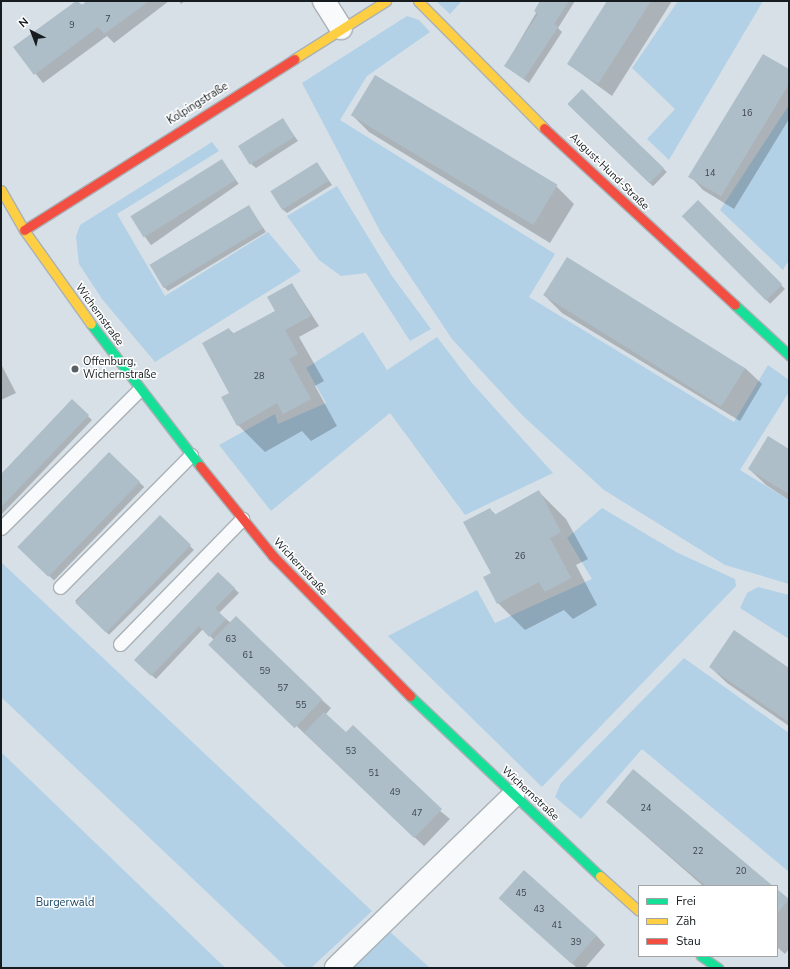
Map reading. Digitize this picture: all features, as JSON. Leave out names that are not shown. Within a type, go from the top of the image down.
[{"type":"street","points":[[324,1],[341,28]]},
{"type":"street","name":"Kolpingstraße","points":[[24,230],[341,28],[386,1]]},
{"type":"street","name":"August-Hund-Straße","points":[[418,1],[523,110],[789,355]]},
{"type":"street","name":"Wichernstraße","points":[[1,190],[24,230],[139,390],[242,519],[350,638],[513,796],[638,910]]},
{"type":"street","points":[[336,968],[513,796]]},
{"type":"street","points":[[702,957],[718,968]]},
{"type":"lane","points":[[1,528],[139,390]]},
{"type":"lane","points":[[60,587],[191,455]]},
{"type":"lane","points":[[120,644],[242,519]]},
{"type":"green space","points":[[436,1],[462,1],[450,14]]},
{"type":"green space","points":[[678,1],[763,1],[669,160],[647,139],[675,109],[632,68]]},
{"type":"green space","points":[[407,16],[419,20],[430,32],[367,76],[340,120],[555,254],[529,297],[734,422],[768,365],[789,380],[789,392],[740,470],[789,500],[789,584],[725,565],[604,490],[522,415],[452,339],[381,233],[302,83]]},
{"type":"green space","points":[[789,105],[789,260],[783,270],[720,210]]},
{"type":"green space","points":[[212,142],[219,151],[117,214],[165,296],[268,232],[301,271],[155,362],[102,299],[79,264],[76,237],[80,225]]},
{"type":"green space","points":[[337,186],[392,276],[431,329],[410,341],[366,273],[341,276],[319,260],[287,216]]},
{"type":"green space","points":[[363,332],[387,370],[437,337],[472,383],[553,473],[465,515],[390,413],[271,511],[219,445],[275,414],[278,424],[326,403],[306,368]]},
{"type":"green space","points":[[602,508],[678,553],[735,579],[736,586],[542,787],[388,636],[477,590],[495,623],[592,579],[567,538]]},
{"type":"green space","points":[[1,562],[372,911],[311,968],[287,968],[1,697]]},
{"type":"green space","points":[[758,587],[789,595],[789,639],[740,608],[747,593]]},
{"type":"green space","points":[[684,658],[789,733],[789,872],[642,749],[581,819],[555,797],[561,783]]},
{"type":"green space","name":"Burgerwald","points":[[1,752],[217,960],[226,968],[1,968]]},
{"type":"green space","points":[[388,930],[430,968],[352,968]]},
{"type":"building","points":[[76,1],[82,5],[87,1],[149,1],[104,34],[98,27],[34,75],[13,47]]},
{"type":"building","points":[[540,1],[569,1],[554,24],[558,27],[524,79],[504,66],[538,14],[534,11]]},
{"type":"building","points":[[607,1],[651,1],[598,84],[567,64]]},
{"type":"building","points":[[763,54],[789,69],[789,84],[721,196],[688,177]]},
{"type":"building","points":[[375,75],[558,185],[533,225],[351,115]]},
{"type":"building","points":[[582,89],[664,168],[649,183],[567,104]]},
{"type":"building","points":[[283,118],[295,137],[250,165],[238,146]]},
{"type":"building","points":[[222,159],[235,180],[144,237],[130,216]]},
{"type":"building","points":[[317,162],[329,181],[282,210],[270,191]]},
{"type":"building","points":[[698,200],[782,284],[766,300],[682,216]]},
{"type":"building","points":[[249,205],[263,228],[163,288],[150,265]]},
{"type":"building","points":[[567,257],[745,368],[721,406],[543,295]]},
{"type":"building","points":[[292,283],[311,316],[285,330],[298,354],[289,359],[311,399],[283,414],[277,403],[237,426],[221,397],[229,393],[202,343],[229,328],[232,334],[275,311],[267,297]]},
{"type":"building","points":[[72,399],[89,415],[1,507],[1,474]]},
{"type":"building","points":[[768,436],[789,449],[789,494],[748,469]]},
{"type":"building","points":[[109,452],[140,482],[48,577],[17,547]]},
{"type":"building","points":[[539,490],[561,532],[550,538],[571,578],[545,592],[539,582],[497,604],[483,577],[491,573],[463,522],[490,508],[494,515]]},
{"type":"building","points":[[160,515],[191,545],[106,633],[75,603]]},
{"type":"building","points":[[218,572],[235,588],[215,608],[226,619],[209,637],[199,626],[151,676],[134,660]]},
{"type":"building","points":[[236,616],[322,699],[295,728],[208,645]]},
{"type":"building","points":[[734,630],[789,668],[789,722],[709,667]]},
{"type":"building","points":[[324,712],[346,732],[353,725],[442,809],[414,838],[304,733]]},
{"type":"building","points":[[633,769],[772,885],[705,885],[606,802]]},
{"type":"building","points":[[524,870],[597,936],[571,964],[499,898]]},
{"type":"building","points":[[778,890],[789,899],[778,913]]},
{"type":"traffic: fast","points":[[735,305],[789,355]]},
{"type":"traffic: fast","points":[[91,324],[200,466]]},
{"type":"traffic: fast","points":[[410,696],[600,876]]},
{"type":"traffic: fast","points":[[702,957],[718,968]]},
{"type":"traffic: slow","points":[[294,59],[386,1]]},
{"type":"traffic: slow","points":[[418,1],[544,128]]},
{"type":"traffic: slow","points":[[1,190],[24,230],[91,324]]},
{"type":"traffic: slow","points":[[600,876],[638,910]]},
{"type":"traffic: jam","points":[[24,230],[294,59]]},
{"type":"traffic: jam","points":[[544,128],[735,305]]},
{"type":"traffic: jam","points":[[200,466],[273,556],[410,696]]},
{"type":"place","name":"Offenburg, Wichernstraße","points":[[75,369]]}]
